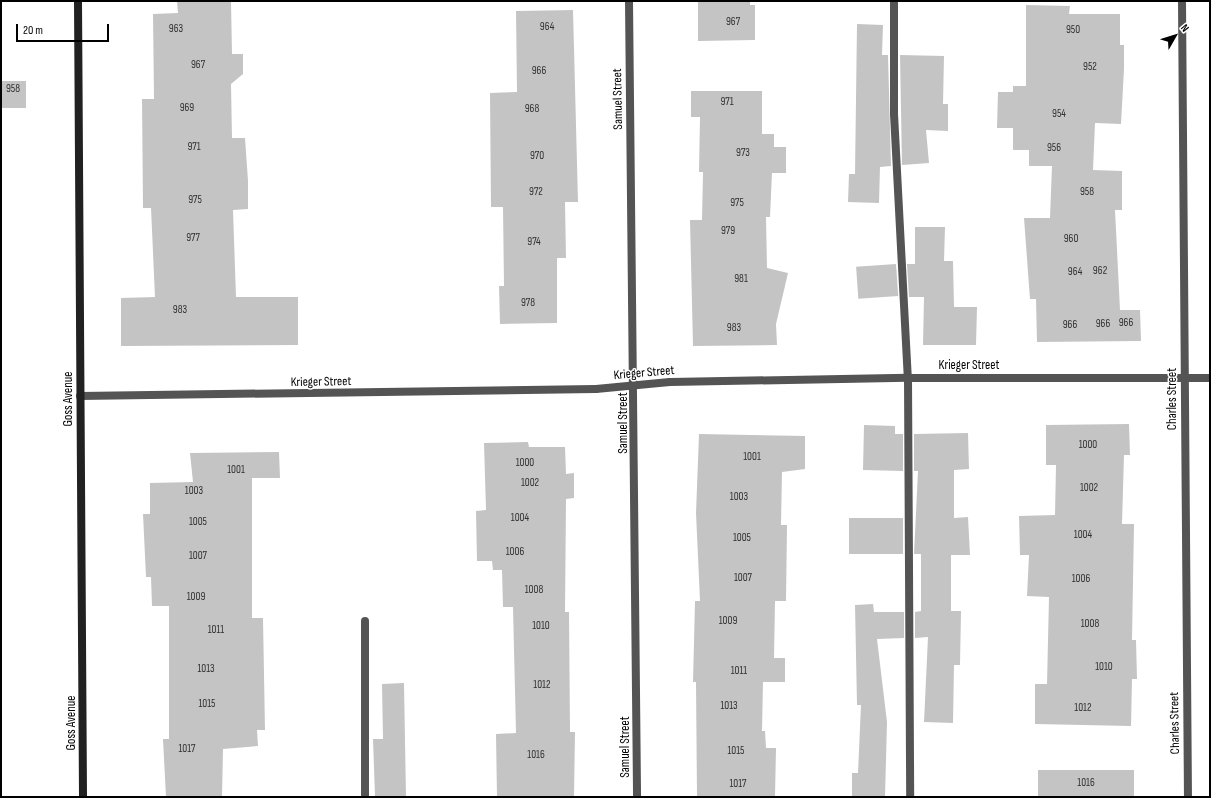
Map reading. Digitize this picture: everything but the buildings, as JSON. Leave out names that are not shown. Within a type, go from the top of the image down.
[{"type":"main road","name":"Goss Avenue","points":[[78,1],[83,797]]},
{"type":"street","name":"Samuel Street","points":[[629,1],[637,797]]},
{"type":"street","points":[[894,1],[894,114],[908,378],[910,797]]},
{"type":"street","name":"Charles Street","points":[[1182,1],[1188,797]]},
{"type":"street","name":"Krieger Street","points":[[80,396],[634,387],[670,382],[908,378],[1210,378]]},
{"type":"street","points":[[365,621],[365,797]]}]
